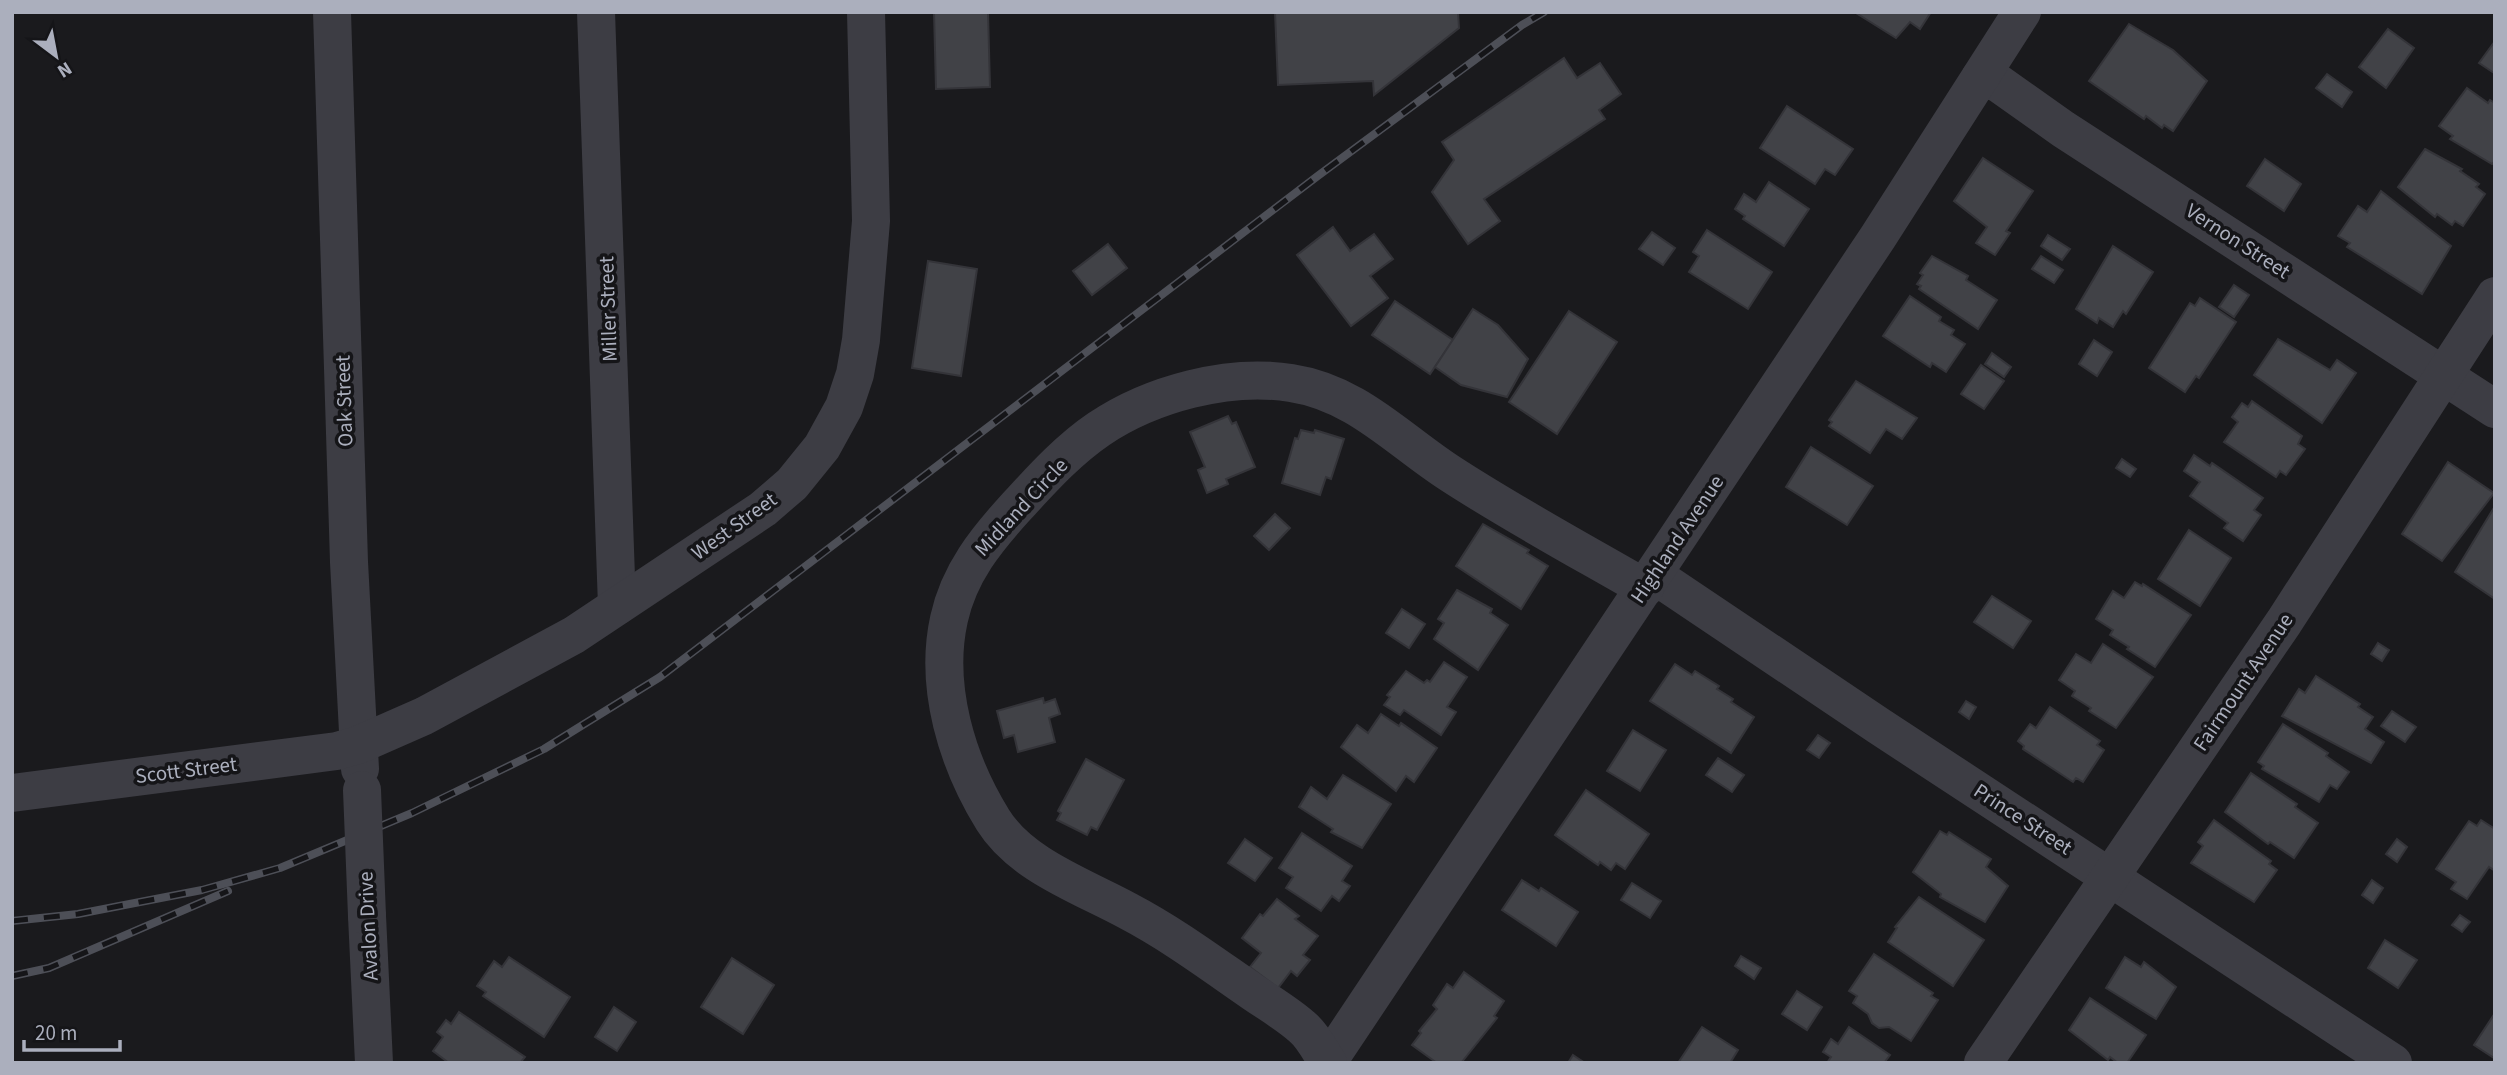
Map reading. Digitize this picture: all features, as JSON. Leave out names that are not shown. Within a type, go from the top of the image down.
[{"type":"street","name":"Oak Street","points":[[332,12],[358,745],[362,790]]},
{"type":"street","name":"Miller Street","points":[[596,12],[617,606]]},
{"type":"street","name":"West Street","points":[[358,745],[424,716],[574,635],[773,501],[792,484],[822,447],[844,407],[855,374],[861,340],[871,221],[866,12]]},
{"type":"street","name":"Highland Avenue","points":[[1327,1062],[1650,581],[2022,12]]},
{"type":"street","name":"Vernon Street","points":[[1980,78],[1998,83],[2063,129],[2495,409]]},
{"type":"street","name":"Fairmount Avenue","points":[[1983,1063],[2284,622],[2495,296]]},
{"type":"street","name":"Midland Circle","points":[[1327,1062],[1301,1026],[1163,930],[1034,861],[994,822],[970,777],[952,728],[946,685],[948,623],[957,589],[974,557],[1051,469],[1098,429],[1144,404],[1198,388],[1247,381],[1288,382],[1320,388],[1354,403],[1452,475],[1650,581]]},
{"type":"street","name":"Prince Street","points":[[1650,581],[2110,876],[2385,1060]]},
{"type":"street","name":"Scott Street","points":[[12,793],[337,751],[358,745]]},
{"type":"street","name":"Avalon Drive","points":[[362,790],[374,1063]]},
{"type":"building","points":[[934,12],[988,12],[990,87],[936,89]]},
{"type":"building","points":[[1275,12],[1458,12],[1459,28],[1374,95],[1373,81],[1278,85]]},
{"type":"building","points":[[1931,12],[1920,29],[1910,22],[1896,38],[1856,13]]},
{"type":"building","points":[[2129,24],[2173,50],[2207,81],[2173,131],[2164,125],[2162,128],[2146,116],[2144,119],[2089,81]]},
{"type":"building","points":[[2388,29],[2414,48],[2386,88],[2359,67]]},
{"type":"building","points":[[2495,41],[2495,77],[2494,73],[2479,63]]},
{"type":"building","points":[[1564,58],[1577,78],[1600,63],[1621,94],[1599,110],[1605,119],[1484,199],[1500,221],[1468,244],[1432,192],[1454,160],[1442,142]]},
{"type":"building","points":[[2327,74],[2352,92],[2342,107],[2316,88]]},
{"type":"building","points":[[2467,88],[2488,103],[2490,100],[2495,103],[2495,161],[2492,164],[2450,139],[2453,136],[2439,126]]},
{"type":"building","points":[[1787,106],[1853,149],[1835,175],[1825,169],[1815,184],[1760,148]]},
{"type":"building","points":[[2425,149],[2462,169],[2460,171],[2479,184],[2476,187],[2485,194],[2463,226],[2455,221],[2452,225],[2437,214],[2435,217],[2398,187]]},
{"type":"building","points":[[1983,158],[2033,191],[2006,231],[2010,233],[1995,255],[1976,243],[1987,227],[1954,201]]},
{"type":"building","points":[[2265,159],[2301,184],[2284,211],[2247,186]]},
{"type":"building","points":[[1769,182],[1809,209],[1784,246],[1743,219],[1745,216],[1735,209],[1744,194],[1756,202]]},
{"type":"building","points":[[2381,191],[2451,246],[2422,294],[2347,247],[2350,243],[2338,236],[2358,206],[2367,212]]},
{"type":"building","points":[[1333,227],[1350,251],[1374,234],[1393,259],[1370,276],[1388,298],[1351,326],[1297,255]]},
{"type":"building","points":[[1707,230],[1772,272],[1748,309],[1689,272],[1699,256],[1693,252]]},
{"type":"building","points":[[1652,232],[1675,248],[1663,265],[1639,249]]},
{"type":"building","points":[[2048,235],[2070,249],[2062,260],[2041,246]]},
{"type":"building","points":[[1108,244],[1127,268],[1092,295],[1073,271]]},
{"type":"building","points":[[2113,246],[2153,272],[2126,314],[2123,311],[2113,327],[2099,318],[2097,323],[2076,309]]},
{"type":"building","points":[[1932,256],[1968,276],[1966,280],[1997,300],[1978,329],[1919,289],[1921,286],[1917,284],[1923,275],[1920,273]]},
{"type":"building","points":[[2041,256],[2063,270],[2054,283],[2032,269]]},
{"type":"building","points":[[928,261],[977,269],[961,376],[912,368]]},
{"type":"building","points":[[2234,285],[2249,295],[2234,317],[2219,307]]},
{"type":"building","points":[[1910,296],[1941,317],[1939,321],[1954,330],[1951,335],[1965,344],[1946,372],[1932,363],[1930,367],[1883,336]]},
{"type":"building","points":[[2200,298],[2236,322],[2199,378],[2196,376],[2185,392],[2149,368],[2190,303],[2195,306]]},
{"type":"building","points":[[1395,301],[1453,340],[1430,374],[1372,335]]},
{"type":"building","points":[[1473,309],[1498,325],[1528,359],[1507,397],[1461,385],[1435,367]]},
{"type":"building","points":[[1569,311],[1617,342],[1557,434],[1509,402]]},
{"type":"building","points":[[2278,339],[2330,370],[2337,360],[2356,373],[2322,423],[2254,375]]},
{"type":"building","points":[[2094,340],[2112,352],[2097,376],[2079,364]]},
{"type":"building","points":[[1992,353],[2011,367],[2004,377],[1985,364]]},
{"type":"building","points":[[1981,365],[2004,381],[1984,409],[1961,394]]},
{"type":"building","points":[[1856,381],[1917,418],[1902,439],[1886,429],[1870,453],[1829,426],[1832,422],[1829,420]]},
{"type":"building","points":[[2252,401],[2302,436],[2298,444],[2305,449],[2286,475],[2280,471],[2276,477],[2224,442],[2238,422],[2232,417],[2242,403],[2248,407]]},
{"type":"building","points":[[1228,416],[1232,424],[1236,422],[1255,467],[1226,479],[1228,484],[1207,493],[1198,470],[1205,467],[1190,432]]},
{"type":"building","points":[[1301,430],[1314,433],[1315,430],[1344,439],[1331,479],[1326,477],[1320,495],[1282,483],[1295,438],[1298,439]]},
{"type":"building","points":[[1811,447],[1873,486],[1847,525],[1786,487]]},
{"type":"building","points":[[2194,455],[2210,466],[2212,463],[2263,498],[2254,510],[2261,515],[2243,541],[2224,528],[2228,523],[2190,496],[2200,482],[2184,471]]},
{"type":"building","points":[[2122,459],[2136,469],[2130,477],[2116,468]]},
{"type":"building","points":[[2448,462],[2494,493],[2442,561],[2402,534]]},
{"type":"building","points":[[2495,506],[2495,599],[2455,572]]},
{"type":"building","points":[[1275,514],[1290,528],[1269,550],[1254,536]]},
{"type":"building","points":[[1483,524],[1529,550],[1527,553],[1548,566],[1521,609],[1456,566]]},
{"type":"building","points":[[2189,530],[2231,558],[2200,606],[2158,579]]},
{"type":"building","points":[[2135,582],[2142,586],[2143,584],[2191,615],[2155,667],[2127,649],[2129,647],[2110,635],[2113,630],[2096,619],[2113,591],[2124,598]]},
{"type":"building","points":[[1457,590],[1492,609],[1490,613],[1508,625],[1478,670],[1434,639],[1444,623],[1438,619]]},
{"type":"building","points":[[1992,596],[2031,621],[2013,648],[1974,622]]},
{"type":"building","points":[[1402,609],[1425,624],[1409,648],[1386,633]]},
{"type":"building","points":[[2378,643],[2389,650],[2382,661],[2371,654]]},
{"type":"building","points":[[2103,644],[2153,677],[2116,728],[2089,711],[2091,708],[2072,696],[2075,691],[2059,680],[2076,654],[2091,663]]},
{"type":"building","points":[[1444,662],[1467,677],[1447,707],[1456,712],[1441,735],[1404,710],[1400,715],[1384,705],[1390,697],[1387,695],[1406,671],[1424,683],[1427,680],[1430,682]]},
{"type":"building","points":[[1675,664],[1692,675],[1695,671],[1719,686],[1717,689],[1733,699],[1731,702],[1754,717],[1731,753],[1650,701]]},
{"type":"building","points":[[2316,676],[2360,704],[2358,707],[2373,717],[2365,729],[2384,742],[2371,763],[2282,716],[2299,689],[2305,693]]},
{"type":"building","points":[[1043,698],[1044,703],[1055,699],[1060,714],[1049,718],[1055,742],[1018,752],[1014,735],[1004,738],[997,711]]},
{"type":"building","points":[[1966,701],[1976,707],[1969,719],[1959,712]]},
{"type":"building","points":[[2050,707],[2100,741],[2097,745],[2104,750],[2083,782],[2076,778],[2073,782],[2023,749],[2024,746],[2018,741],[2030,724],[2036,728]]},
{"type":"building","points":[[2392,711],[2416,727],[2405,742],[2381,726]]},
{"type":"building","points":[[1381,714],[1399,726],[1401,723],[1437,748],[1414,782],[1406,776],[1396,791],[1341,747],[1357,725],[1368,733]]},
{"type":"building","points":[[2283,724],[2328,753],[2326,756],[2349,772],[2337,789],[2330,785],[2319,802],[2262,769],[2264,766],[2258,762]]},
{"type":"building","points":[[1633,730],[1666,750],[1640,791],[1607,771]]},
{"type":"building","points":[[1818,735],[1830,743],[1819,758],[1807,750]]},
{"type":"building","points":[[1718,758],[1744,775],[1732,792],[1706,775]]},
{"type":"building","points":[[1086,759],[1124,780],[1097,830],[1091,827],[1087,835],[1057,820],[1061,813],[1058,811]]},
{"type":"building","points":[[2251,773],[2297,804],[2295,807],[2318,823],[2294,858],[2270,842],[2268,844],[2225,812]]},
{"type":"building","points":[[1343,775],[1391,804],[1362,848],[1331,832],[1333,829],[1299,807],[1311,787],[1327,799]]},
{"type":"building","points":[[1586,790],[1649,834],[1625,869],[1616,863],[1611,870],[1600,862],[1598,865],[1555,835]]},
{"type":"building","points":[[2214,820],[2271,861],[2269,864],[2277,870],[2254,902],[2191,863],[2203,846],[2198,842]]},
{"type":"building","points":[[2481,820],[2495,829],[2495,871],[2489,867],[2467,899],[2451,889],[2456,882],[2436,869],[2469,821],[2477,826]]},
{"type":"building","points":[[1940,831],[1947,835],[1949,832],[1991,859],[1986,867],[2008,886],[1985,922],[1940,897],[1941,894],[1913,872]]},
{"type":"building","points":[[1302,833],[1352,866],[1342,881],[1350,886],[1339,901],[1332,896],[1321,911],[1286,888],[1293,877],[1279,868]]},
{"type":"building","points":[[1245,839],[1272,858],[1255,881],[1228,863]]},
{"type":"building","points":[[2397,839],[2407,847],[2397,862],[2386,854]]},
{"type":"building","points":[[1522,880],[1539,891],[1541,888],[1578,912],[1556,946],[1502,910]]},
{"type":"building","points":[[2372,880],[2383,888],[2373,903],[2362,895]]},
{"type":"building","points":[[1632,883],[1661,901],[1650,918],[1621,900]]},
{"type":"building","points":[[1919,897],[1984,940],[1953,986],[1888,942],[1897,928],[1895,927]]},
{"type":"building","points":[[1277,899],[1299,916],[1295,919],[1318,936],[1303,955],[1310,960],[1297,976],[1291,971],[1278,988],[1250,967],[1261,953],[1242,938],[1260,914],[1263,916]]},
{"type":"building","points":[[2460,915],[2470,922],[2462,932],[2452,925]]},
{"type":"building","points":[[2385,940],[2417,960],[2398,988],[2368,968]]},
{"type":"building","points":[[1874,954],[1933,993],[1931,996],[1938,1000],[1911,1041],[1889,1027],[1879,1028],[1872,1023],[1868,1014],[1853,1003],[1857,996],[1849,991]]},
{"type":"building","points":[[1741,956],[1761,968],[1754,979],[1735,966]]},
{"type":"building","points":[[509,957],[570,997],[544,1037],[483,996],[486,992],[477,986],[494,961],[502,967]]},
{"type":"building","points":[[2125,957],[2141,967],[2144,962],[2176,987],[2156,1019],[2106,988]]},
{"type":"building","points":[[732,958],[774,985],[743,1034],[701,1007]]},
{"type":"building","points":[[1464,972],[1504,1001],[1494,1016],[1497,1018],[1461,1063],[1437,1063],[1412,1045],[1421,1033],[1419,1031],[1437,1009],[1433,1005],[1447,984],[1453,988]]},
{"type":"building","points":[[1797,991],[1822,1007],[1807,1030],[1782,1014]]},
{"type":"building","points":[[2090,998],[2146,1035],[2127,1063],[2118,1063],[2110,1057],[2108,1060],[2069,1030]]},
{"type":"building","points":[[614,1007],[636,1022],[617,1051],[595,1037]]},
{"type":"building","points":[[459,1012],[525,1057],[520,1063],[449,1063],[433,1051],[443,1037],[437,1032],[446,1020],[451,1024]]},
{"type":"building","points":[[2495,1013],[2495,1056],[2494,1058],[2474,1045]]},
{"type":"building","points":[[1702,1027],[1738,1050],[1730,1063],[1678,1063]]},
{"type":"building","points":[[1849,1027],[1890,1055],[1884,1063],[1827,1063],[1831,1057],[1823,1052],[1831,1039],[1838,1044]]},
{"type":"building","points":[[1573,1055],[1585,1063],[1568,1063]]},
{"type":"railway","points":[[12,921],[78,914],[202,890],[280,868],[412,813],[544,749],[660,677],[1319,175],[1522,25],[1544,12]]},
{"type":"railway","points":[[12,976],[49,968],[228,891]]}]
